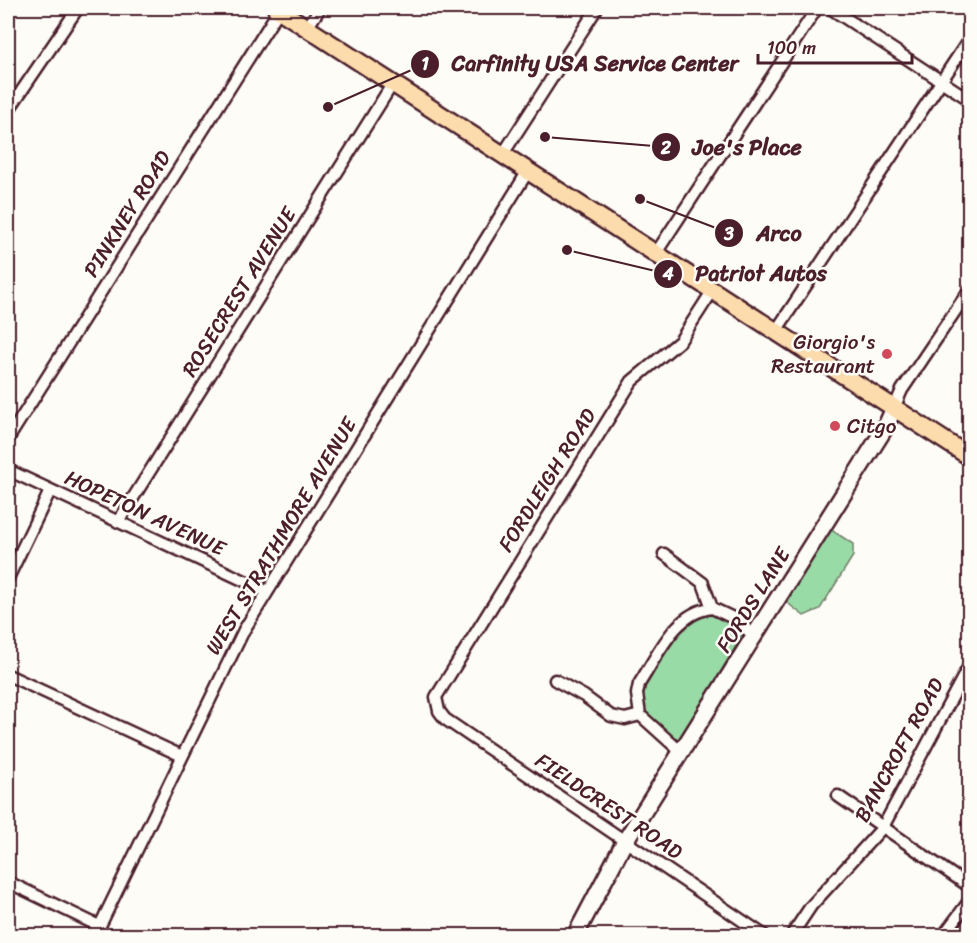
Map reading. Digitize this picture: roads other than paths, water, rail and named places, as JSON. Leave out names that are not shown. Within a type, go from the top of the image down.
[{"type":"main road","points":[[278,8],[969,457]]},
{"type":"street","points":[[8,111],[78,8]]},
{"type":"street","name":"PINKNEY ROAD","points":[[8,439],[278,8]]},
{"type":"street","points":[[307,28],[320,8]]},
{"type":"street","points":[[503,154],[597,8]]},
{"type":"street","points":[[656,253],[817,8]]},
{"type":"street","points":[[830,8],[969,100]]},
{"type":"street","points":[[776,332],[969,38]]},
{"type":"street","name":"ROSECREST AVENUE","points":[[118,522],[393,83]]},
{"type":"street","name":"WEST STRATHMORE AVENUE","points":[[97,931],[230,656],[266,591],[528,171]]},
{"type":"street","name":"FORDS LANE","points":[[575,936],[625,841],[885,428],[902,390],[969,289]]},
{"type":"street","name":"FORDLEIGH ROAD","points":[[436,705],[438,691],[632,381],[680,341],[713,290]]},
{"type":"street","name":"HOPETON AVENUE","points":[[8,470],[266,591]]},
{"type":"street","points":[[8,578],[51,491]]},
{"type":"street","points":[[664,554],[703,583],[712,608]]},
{"type":"street","points":[[681,752],[640,715],[637,694],[639,684],[685,617],[702,609],[712,608],[731,617],[755,636]]},
{"type":"street","name":"BANCROFT ROAD","points":[[791,936],[811,906],[883,827],[969,664]]},
{"type":"street","points":[[8,675],[182,756]]},
{"type":"street","points":[[555,681],[584,696],[611,716],[625,719],[640,715]]},
{"type":"street","name":"FIELDCREST ROAD","points":[[436,705],[445,719],[765,936]]},
{"type":"street","points":[[838,796],[969,887]]},
{"type":"street","points":[[8,882],[97,931]]},
{"type":"street","points":[[943,936],[969,900]]},
{"type":"place","name":"Carfinity USA Service Center","points":[[328,107]]},
{"type":"place","name":"Joe's Place","points":[[545,137]]},
{"type":"place","name":"Arco","points":[[640,199]]},
{"type":"place","name":"Patriot Autos","points":[[567,250]]},
{"type":"place","name":"Giorgio's Restaurant","points":[[887,354]]},
{"type":"place","name":"Citgo","points":[[835,426]]}]
